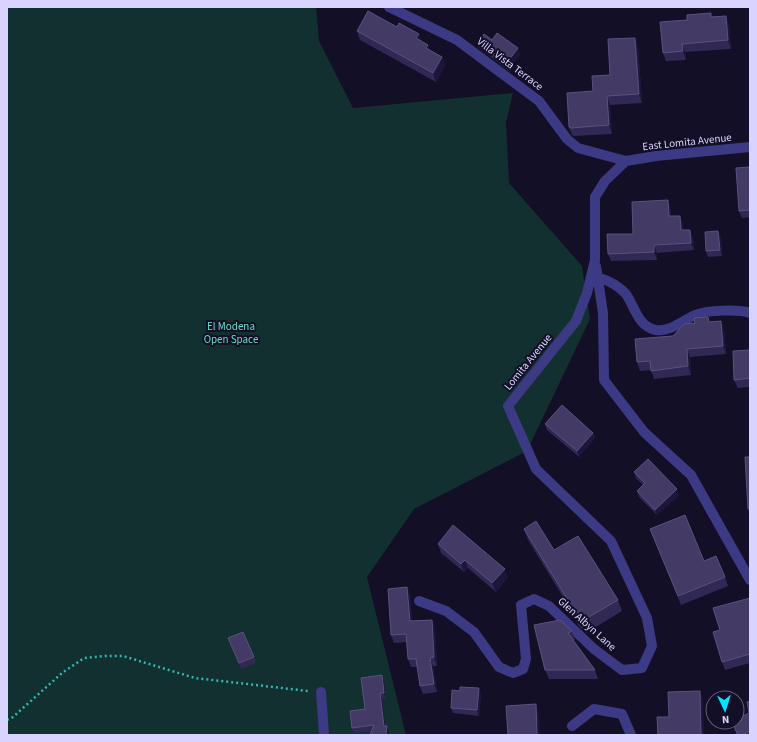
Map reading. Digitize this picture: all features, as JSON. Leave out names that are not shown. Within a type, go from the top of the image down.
[{"type":"street","name":"Villa Vista Terrace","points":[[390,7],[457,40],[539,101],[566,139],[578,148],[626,161]]},
{"type":"street","name":"East Lomita Avenue","points":[[626,161],[656,156],[750,147]]},
{"type":"street","name":"Lomita Avenue","points":[[626,161],[605,181],[595,197],[594,260],[588,293],[576,321],[508,406],[536,469],[611,541],[648,618],[652,646],[642,668]]},
{"type":"street","points":[[594,260],[604,313],[604,380],[644,432],[691,475],[750,580]]},
{"type":"street","points":[[598,277],[609,281],[625,293],[643,325],[656,330],[670,328],[696,314],[725,310],[750,313]]},
{"type":"street","name":"Glen Albyn Lane","points":[[419,601],[446,611],[474,632],[499,667],[513,673],[523,669],[526,659],[521,605],[534,599],[549,606],[594,649],[622,670],[642,668]]},
{"type":"street","points":[[321,692],[324,735]]},
{"type":"street","points":[[572,726],[594,709],[622,714],[631,735]]},
{"type":"path","points":[[7,720],[14,717],[62,673],[84,658],[105,656],[123,656],[195,678],[321,692]]},
{"type":"green space","name":"El Modena Open Space","points":[[7,7],[316,7],[319,41],[353,108],[513,93],[506,123],[509,183],[582,266],[590,319],[527,451],[414,509],[367,577],[406,735],[7,735]]},
{"type":"building","points":[[368,11],[397,27],[399,23],[419,34],[416,38],[428,45],[426,48],[442,57],[433,73],[357,31]]},
{"type":"building","points":[[711,13],[711,17],[726,16],[728,40],[682,44],[683,51],[663,53],[660,22],[687,20],[687,15]]},
{"type":"building","points":[[497,33],[518,48],[506,64],[477,43],[484,34],[492,40]]},
{"type":"building","points":[[635,38],[639,94],[607,96],[609,125],[569,127],[567,93],[593,91],[592,76],[610,75],[608,39]]},
{"type":"building","points":[[750,167],[750,210],[739,211],[736,168]]},
{"type":"building","points":[[668,200],[669,216],[680,216],[681,230],[690,230],[691,243],[654,245],[654,252],[608,254],[607,234],[633,234],[632,202]]},
{"type":"building","points":[[718,231],[720,250],[706,251],[705,232]]},
{"type":"building","points":[[708,317],[709,322],[721,321],[723,346],[687,349],[688,366],[651,371],[650,361],[637,362],[635,339],[673,336],[684,324],[695,323],[694,318]]},
{"type":"building","points":[[750,350],[750,378],[734,380],[733,351]]},
{"type":"building","points":[[562,405],[593,433],[577,451],[545,424]]},
{"type":"building","points":[[745,457],[750,457],[750,509],[748,509]]},
{"type":"building","points":[[648,459],[677,489],[655,510],[637,491],[645,483],[634,472]]},
{"type":"building","points":[[685,515],[704,561],[716,556],[725,577],[678,596],[650,529]]},
{"type":"building","points":[[536,521],[554,550],[578,536],[618,600],[582,621],[574,614],[576,613],[524,529]]},
{"type":"building","points":[[453,525],[505,569],[492,583],[465,560],[461,564],[438,544]]},
{"type":"building","points":[[407,587],[410,621],[432,620],[434,657],[430,658],[434,684],[420,686],[416,659],[408,659],[406,634],[391,635],[388,589]]},
{"type":"building","points":[[750,598],[750,654],[722,662],[713,632],[720,630],[713,608]]},
{"type":"building","points":[[560,620],[572,631],[568,633],[595,670],[545,670],[534,625]]},
{"type":"building","points":[[243,632],[254,657],[239,663],[228,638]]},
{"type":"building","points":[[382,675],[384,693],[380,693],[384,726],[387,726],[386,735],[370,735],[374,725],[352,728],[350,711],[365,709],[361,678]]},
{"type":"building","points":[[460,687],[479,688],[477,710],[451,708],[452,690],[460,691]]},
{"type":"building","points":[[700,691],[701,735],[658,735],[657,717],[669,717],[668,692]]},
{"type":"building","points":[[750,701],[750,731],[742,735],[738,735],[736,730],[745,730],[745,715],[749,713],[747,702]]},
{"type":"building","points":[[536,704],[537,735],[508,735],[506,706]]}]
